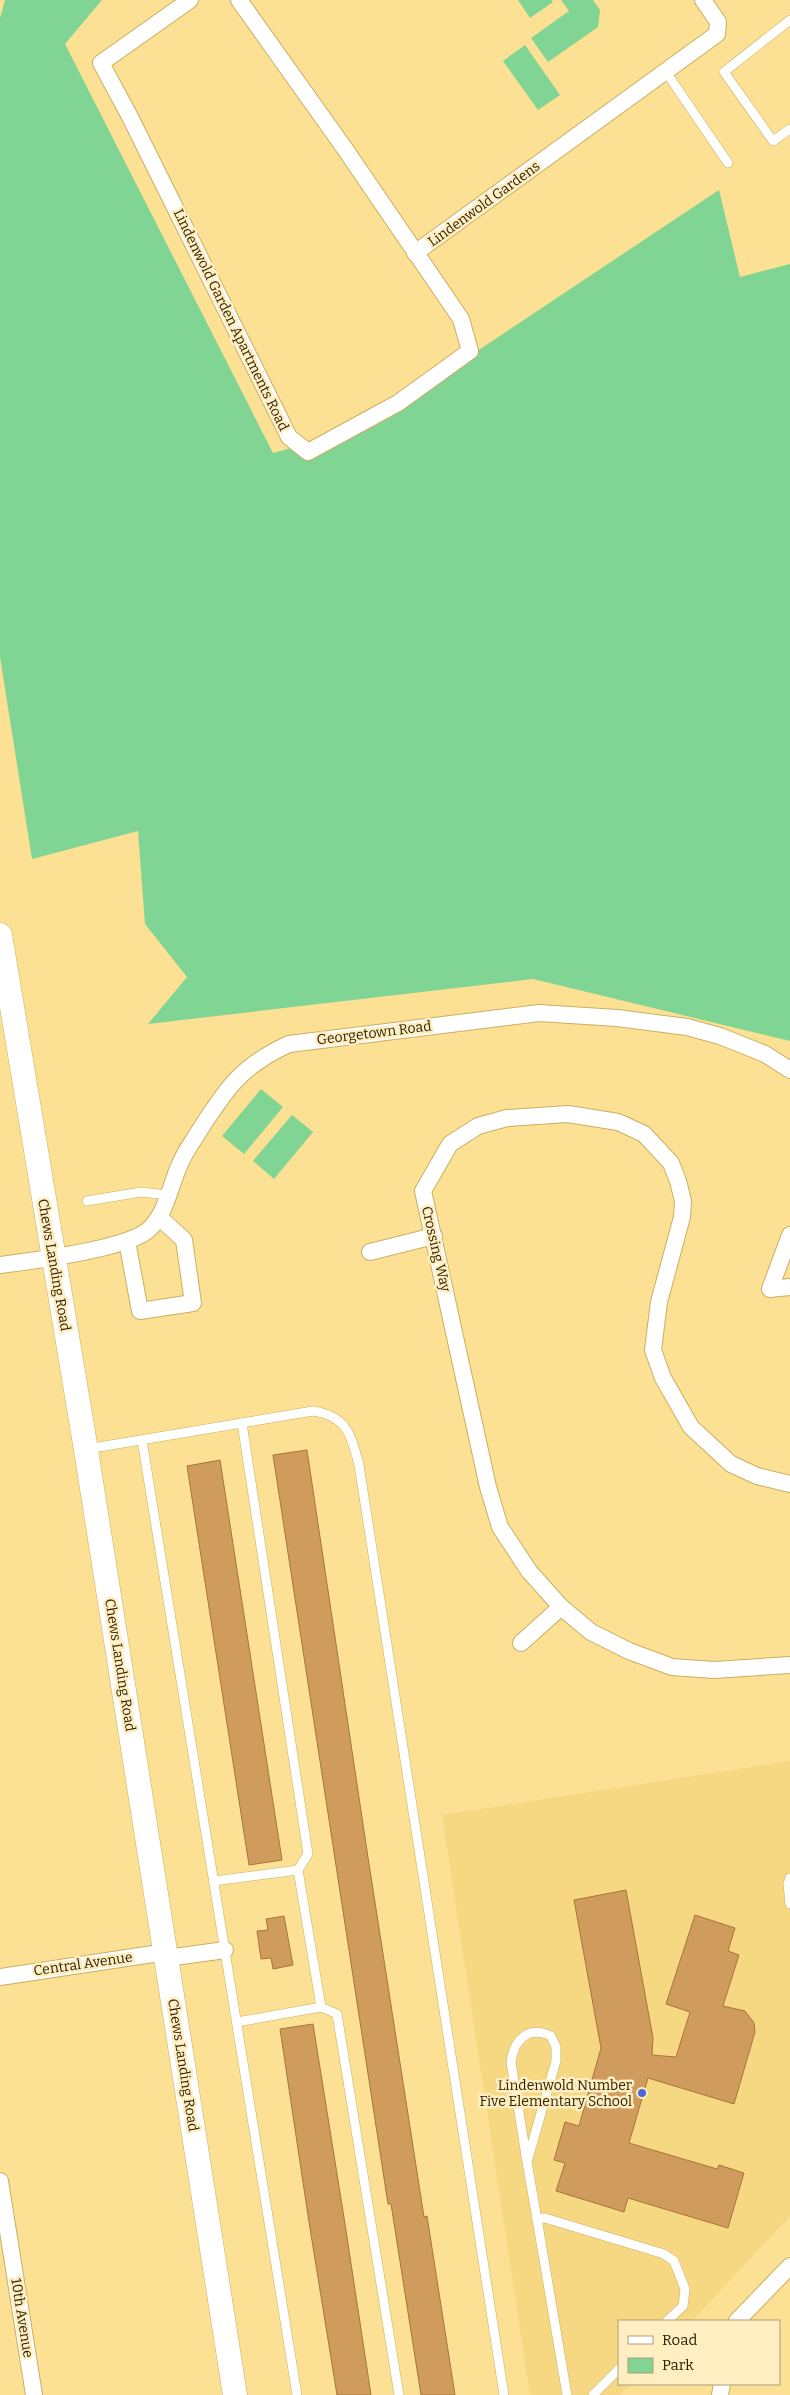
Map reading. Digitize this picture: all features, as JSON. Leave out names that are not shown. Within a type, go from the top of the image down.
[{"type":"street","name":"Lindenwold Garden Apartments Road","points":[[190,0],[101,62],[288,437],[308,452],[398,403],[470,351],[461,319],[238,0]]},
{"type":"street","points":[[666,72],[717,34],[718,22],[703,0]]},
{"type":"street","name":"Lindenwold Gardens","points":[[416,253],[666,72]]},
{"type":"street","name":"Chews Landing Road","points":[[0,935],[52,1258],[86,1450],[234,2395]]},
{"type":"street","name":"Georgetown Road","points":[[0,1266],[52,1258],[127,1241],[147,1231],[160,1217],[180,1162],[222,1095],[241,1073],[264,1056],[289,1044],[539,1013],[617,1018],[687,1027],[720,1036],[765,1054],[790,1070]]},
{"type":"street","name":"Crossing Way","points":[[790,1484],[758,1476],[731,1464],[691,1427],[663,1378],[654,1350],[658,1311],[682,1217],[683,1201],[671,1163],[644,1134],[618,1122],[568,1114],[507,1118],[478,1126],[450,1144],[423,1191],[488,1488],[500,1526],[529,1571],[561,1607],[591,1632],[629,1651],[672,1666],[714,1670],[790,1665]]},
{"type":"street","points":[[127,1241],[140,1312],[193,1303],[184,1240],[160,1217]]},
{"type":"street","points":[[790,1235],[770,1289],[790,1287]]},
{"type":"street","points":[[370,1252],[434,1236]]},
{"type":"street","points":[[520,1643],[561,1607]]},
{"type":"street","name":"Central Avenue","points":[[0,1976],[166,1955],[225,1950]]},
{"type":"street","name":"10th Avenue","points":[[0,2181],[34,2395]]},
{"type":"street","points":[[738,2320],[790,2266]]},
{"type":"lane","points":[[790,20],[724,72],[773,141],[790,129]]},
{"type":"lane","points":[[666,72],[728,162]]},
{"type":"lane","points":[[87,1201],[141,1192],[168,1194]]},
{"type":"lane","points":[[86,1450],[313,1410],[328,1413],[346,1426],[354,1444],[400,1718],[504,2395]]},
{"type":"lane","points":[[242,1423],[308,1854],[298,1870],[321,2007]]},
{"type":"lane","points":[[142,1440],[297,2395]]},
{"type":"lane","points":[[214,1881],[298,1870]]},
{"type":"lane","points":[[790,1878],[788,1884],[790,1904]]},
{"type":"lane","points":[[236,2022],[321,2007],[336,2014],[399,2395]]},
{"type":"lane","points":[[527,2162],[556,2061],[556,2047],[551,2036],[543,2032],[534,2031],[525,2034],[518,2041],[513,2050],[511,2062],[527,2162],[567,2395]]},
{"type":"lane","points":[[537,2219],[545,2218],[664,2254],[674,2261],[685,2289],[683,2306],[668,2320]]},
{"type":"lane","points":[[593,2395],[618,2370]]},
{"type":"shaded area","points":[[790,1761],[790,2216],[693,2320],[618,2320],[618,2385],[630,2385],[620,2395],[530,2395],[442,1815]]},
{"type":"green space","points":[[5,0],[102,0],[65,44],[273,453],[360,429],[719,190],[740,277],[790,264],[790,1041],[533,979],[148,1024],[187,977],[145,924],[138,831],[32,859],[0,657],[0,18]]},
{"type":"green space","points":[[518,0],[551,0],[553,2],[530,18]]},
{"type":"green space","points":[[561,0],[593,0],[600,10],[598,27],[548,62],[531,38],[569,11]]},
{"type":"green space","points":[[525,45],[560,95],[538,110],[503,61]]},
{"type":"green space","points":[[261,1089],[283,1107],[244,1154],[222,1136]]},
{"type":"green space","points":[[292,1115],[313,1132],[274,1179],[253,1161]]},
{"type":"building","points":[[307,1450],[424,2217],[427,2216],[455,2395],[421,2395],[391,2204],[388,2204],[273,1455]]},
{"type":"building","points":[[220,1460],[282,1860],[249,1865],[187,1466]]},
{"type":"building","points":[[626,1890],[653,2038],[652,2055],[676,2057],[690,2012],[666,2004],[695,1915],[735,1928],[728,1951],[739,1955],[723,2006],[745,2011],[754,2023],[755,2032],[734,2104],[648,2078],[629,2143],[717,2169],[719,2165],[744,2173],[728,2228],[628,2198],[624,2212],[556,2191],[565,2163],[554,2160],[565,2122],[579,2126],[601,2048],[574,1900]]},
{"type":"building","points":[[284,1916],[293,1965],[273,1969],[271,1958],[261,1959],[257,1931],[268,1930],[266,1919]]},
{"type":"building","points":[[313,2024],[371,2395],[337,2395],[309,2222],[280,2029]]},
{"type":"place","name":"Lindenwold Number Five Elementary School","points":[[642,2093]]}]
